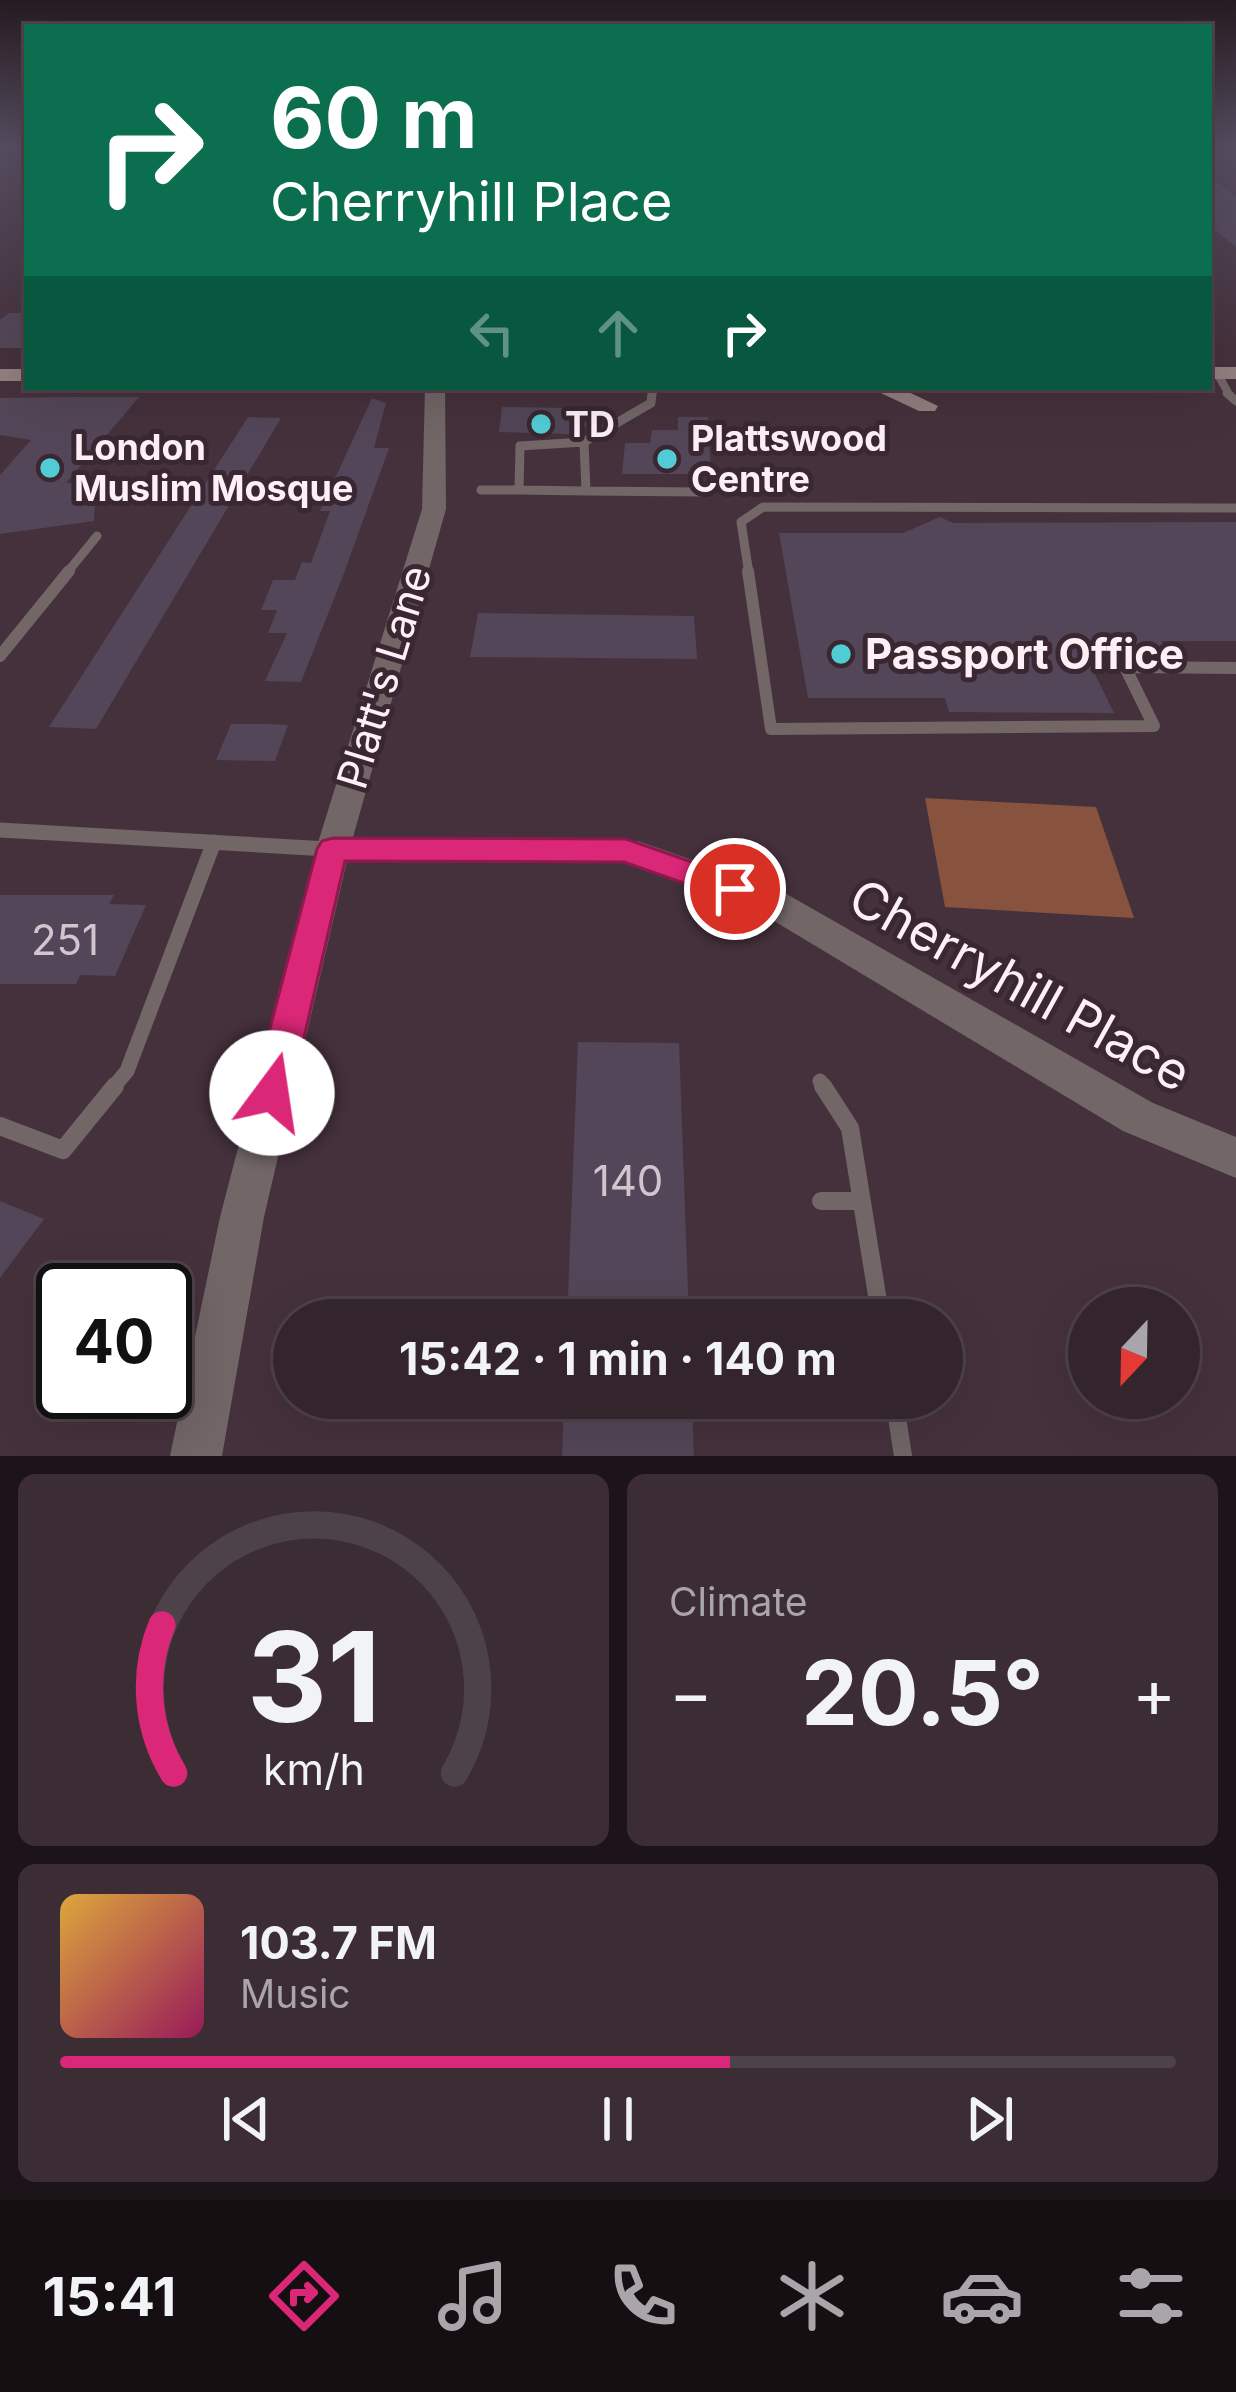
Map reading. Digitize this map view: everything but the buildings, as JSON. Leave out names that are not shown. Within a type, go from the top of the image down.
[{"type":"main road","points":[[887,390],[927,406]]},
{"type":"street","name":"Platt's Lane","points":[[196,1456],[242,1217],[333,849],[434,509],[435,390]]},
{"type":"street","name":"Cherryhill Place","points":[[333,849],[626,850],[771,902],[1138,1117],[1236,1158]]},
{"type":"lane","points":[[1225,378],[1223,390],[1236,401]]},
{"type":"lane","points":[[519,490],[520,446],[584,442],[651,403],[653,390]]},
{"type":"lane","points":[[584,442],[586,490]]},
{"type":"lane","points":[[481,490],[700,492]]},
{"type":"lane","points":[[1236,508],[763,507],[741,522],[771,729],[1154,726],[1125,668],[1236,668]]},
{"type":"lane","points":[[0,656],[97,536]]},
{"type":"lane","points":[[0,830],[333,849]]},
{"type":"lane","points":[[0,1126],[64,1150],[127,1071],[214,842]]},
{"type":"lane","points":[[820,1082],[850,1128],[878,1299]]},
{"type":"lane","points":[[821,1201],[862,1201]]},
{"type":"lane","points":[[897,1419],[903,1456]]},
{"type":"shaded area","points":[[925,798],[1096,807],[1134,918],[945,907]]},
{"type":"place","name":"TD","points":[[541,424]]},
{"type":"place","name":"Plattswood Centre","points":[[667,459]]},
{"type":"place","name":"London Muslim Mosque","points":[[50,468]]},
{"type":"place","name":"Passport Office","points":[[841,654]]},
{"type":"route","points":[[272,1093],[333,849],[626,850],[735,889]]}]
